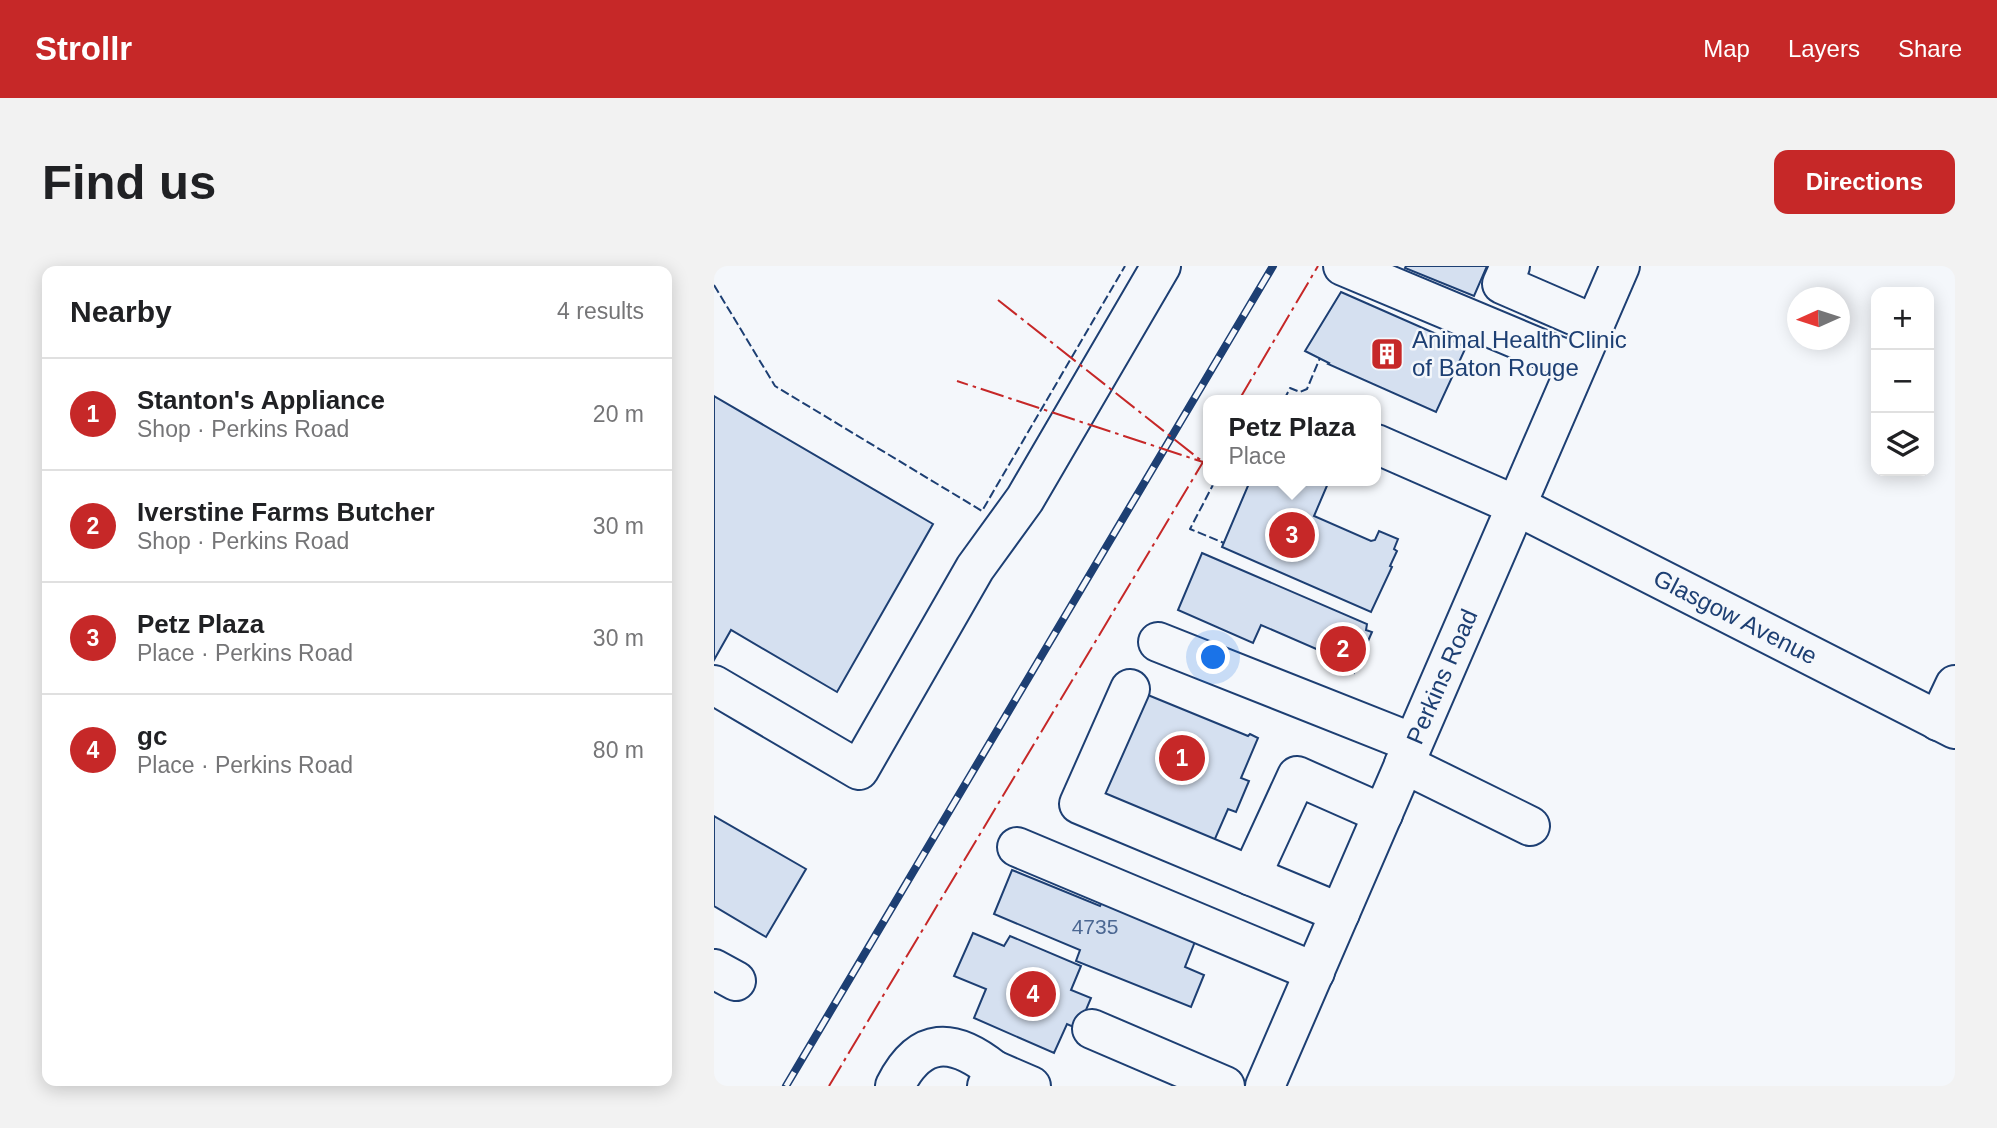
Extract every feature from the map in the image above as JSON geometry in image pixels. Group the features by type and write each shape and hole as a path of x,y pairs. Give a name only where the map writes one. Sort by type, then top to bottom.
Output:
{"main road":[{"path":"714,685 859,770 975,568 1026,499 1161,266"},
{"path":"1510,266 1502,284 1594,324"},
{"name":"Perkins Road","path":"1265,1086 1620,266"},
{"path":"1363,270 1577,364"},
{"name":"Glasgow Avenue","path":"1381,446 1516,505 1946,725"},
{"path":"1158,642 1409,753 1530,826"},
{"path":"1946,725 1955,685"},
{"path":"1130,689 1079,804 1340,913"},
{"path":"1251,876 1297,776 1383,814"},
{"path":"1017,847 1315,971"},
{"path":"1092,1029 1225,1086"},
{"path":"895,1086 909,1064 924,1050 939,1045 950,1046 979,1058 990,1078 1031,1086"}],"building":[{"path":"1487,266 1474,296 1405,268"},
{"name":"Animal Health Clinic of Baton Rouge","path":"1341,292 1466,347 1436,412 1305,351"},
{"path":"714,396 933,524 837,692 731,630 714,660"},
{"path":"1248,486 1327,486 1314,516 1371,541 1375,540 1379,531 1398,539 1394,549 1397,551 1390,566 1392,567 1371,612 1222,547"},
{"path":"1202,553 1367,624 1366,630 1372,632 1354,673 1325,661 1328,654 1261,625 1253,643 1178,610"},
{"path":"1143,693 1258,738 1241,778 1249,781 1236,812 1228,809 1211,848 1098,798"},
{"path":"714,816 806,869 766,937 714,906"},
{"path":"1012,870 1100,906 1103,900 1196,939 1185,967 1204,975 1191,1007 1076,961 1080,950 994,914"},
{"path":"973,933 1004,946 1010,936 1081,966 1071,990 1091,998 1078,1029 1067,1024 1054,1053 974,1018 986,989 954,976"}],"railway":[{"path":"786,1086 1273,266"}],"fence":[{"path":"714,285 775,386 982,511 1125,266"},
{"path":"1286,395 1290,388 1300,392 1307,389 1320,358"},
{"path":"1212,486 1190,529 1224,543"}],"power":[{"path":"1242,395 1318,266"},
{"path":"998,300 1203,462"},
{"path":"829,1086 1203,462 957,381"}],"place":[{"name":"Animal Health Clinic of Baton Rouge","path":"1387,354"},
{"name":"Petz Plaza","path":"1292,535"},
{"name":"Iverstine Farms Butcher","path":"1343,649"},
{"name":"Stanton's Appliance","path":"1182,758"},
{"name":"gc","path":"1033,994"}]}
